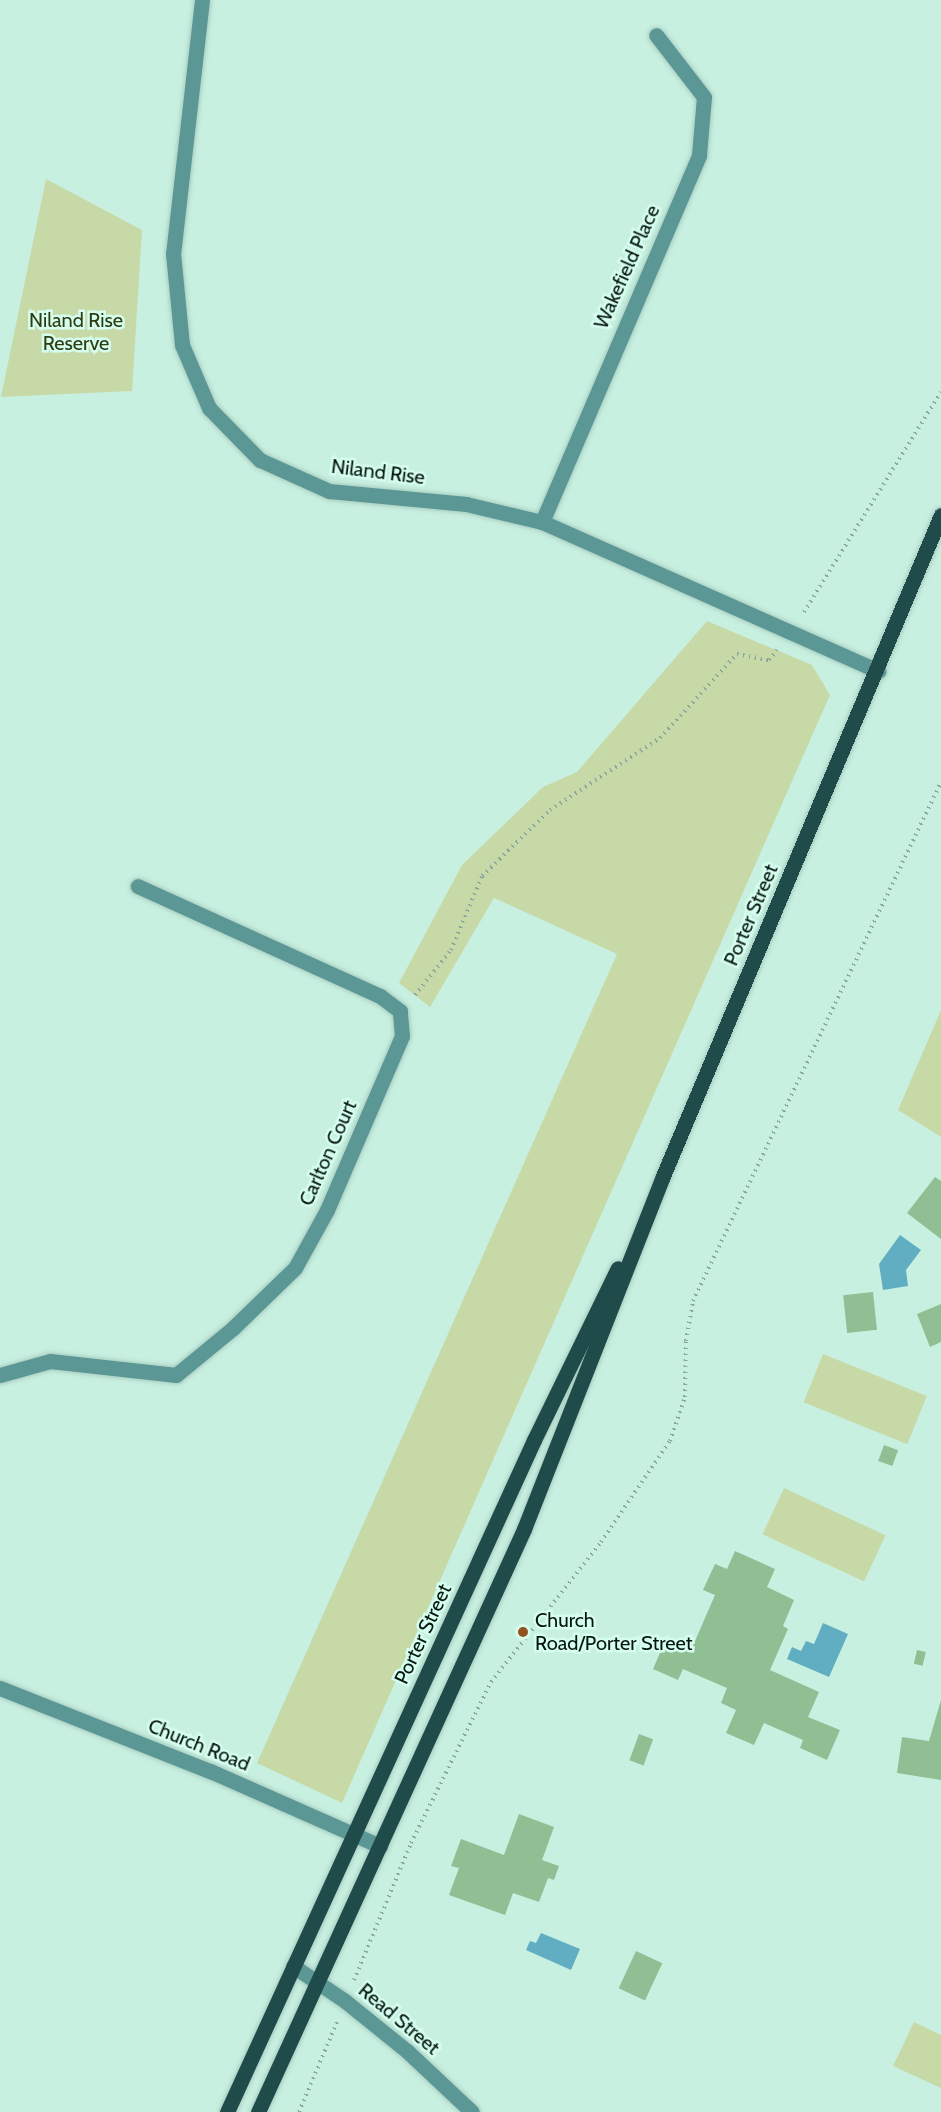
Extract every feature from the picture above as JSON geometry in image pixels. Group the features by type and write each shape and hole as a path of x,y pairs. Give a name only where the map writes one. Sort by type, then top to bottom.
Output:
{"main road":[{"name":"Porter Street","path":"258,2112 319,1984 524,1529 663,1176 878,671 941,515"},
{"name":"Porter Street","path":"878,671 941,543"},
{"name":"Porter Street","path":"227,2112 534,1440 663,1176"}],"street":[{"name":"Niland Rise","path":"202,0 173,253 182,345 209,408 260,460 329,491 466,504 542,522 790,634 878,671"},
{"name":"Wakefield Place","path":"542,522 699,155 704,97 656,35"},
{"path":"138,885 380,996 400,1011"},
{"name":"Carlton Court","path":"1,1370 50,1362 176,1375 233,1328 295,1268 327,1210 402,1036 400,1011"},
{"name":"Church Road","path":"0,1688 210,1771 380,1846"},
{"name":"Read Street","path":"293,1966 345,2001 407,2051 472,2112"}],"path":[{"path":"400,1011 430,980 451,950 482,876 550,810 660,738 737,654 769,660 790,634 941,392"},
{"path":"299,2112 411,1843 492,1682 601,1542 670,1441 685,1397 686,1341 693,1301 941,782"}],"green space":[{"name":"Niland Rise Reserve","path":"46,179 142,230 132,391 1,397"},
{"path":"707,621 812,665 830,695 342,1803 257,1763 617,954 494,898 430,1007 399,983 462,865 543,787 577,772"},
{"path":"941,1010 941,1137 898,1110"},
{"path":"823,1354 927,1396 907,1444 804,1402"},
{"path":"784,1488 886,1535 864,1582 762,1534"},
{"path":"914,2022 941,2035 941,2088 893,2066"}],"water":[{"path":"900,1235 921,1250 906,1270 908,1286 883,1290 879,1264"},
{"path":"823,1623 848,1634 829,1677 787,1659 792,1647 801,1651 806,1641 814,1644"},
{"path":"541,1933 580,1949 571,1970 526,1950 530,1941 536,1943"}],"building":[{"path":"935,1177 941,1181 941,1239 907,1213"},
{"path":"873,1292 877,1330 847,1333 843,1295"},
{"path":"941,1304 941,1342 930,1347 917,1314"},
{"path":"884,1445 898,1450 892,1466 878,1461"},
{"path":"735,1551 775,1569 767,1587 794,1600 783,1626 788,1629 770,1670 819,1692 808,1717 840,1730 827,1760 800,1748 803,1740 764,1723 754,1745 726,1733 736,1710 721,1703 727,1688 683,1669 678,1680 653,1669 667,1637 692,1648 715,1595 703,1590 715,1564 727,1569"},
{"path":"917,1650 926,1652 923,1666 914,1664"},
{"path":"941,1700 941,1780 897,1773 902,1737 929,1741"},
{"path":"639,1734 653,1739 644,1765 629,1760"},
{"path":"519,1814 554,1827 542,1860 559,1866 554,1880 548,1878 539,1902 513,1893 505,1915 449,1895 459,1868 451,1866 461,1839 504,1855"},
{"path":"636,1951 662,1963 645,2000 619,1988"}],"place":[{"name":"Church Road/Porter Street","path":"523,1632"}]}
